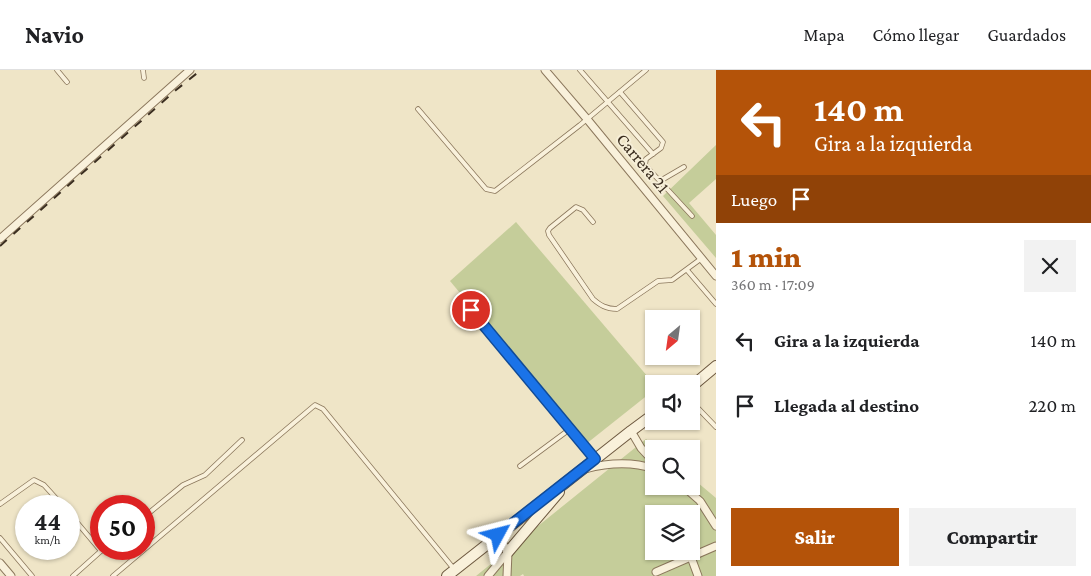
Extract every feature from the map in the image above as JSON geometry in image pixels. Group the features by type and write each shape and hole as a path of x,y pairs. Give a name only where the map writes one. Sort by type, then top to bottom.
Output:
{"main road":[{"path":"700,379 716,366"},
{"path":"451,573 645,420"},
{"path":"508,552 568,480"}],"street":[{"path":"0,238 190,70"},
{"name":"Carrera 21","path":"545,70 716,276"},
{"path":"631,430 645,452"},
{"path":"582,469 604,464 626,463 645,467"},
{"path":"693,495 700,501 716,526"},
{"path":"498,535 508,552 507,576"},
{"path":"700,553 716,546"},
{"path":"488,576 508,552"},
{"path":"656,572 684,560"},
{"path":"692,560 698,576"},
{"path":"0,563 11,576"}],"lane":[{"path":"57,70 66,82"},
{"path":"143,70 144,78"},
{"path":"580,70 652,154"},
{"path":"418,109 486,189 495,191 646,70"},
{"path":"620,92 663,142 661,148 646,159 645,164 692,216"},
{"path":"660,181 684,167"},
{"path":"593,222 583,210 576,207 548,231 593,299 609,309 616,309 658,281 672,280 702,258"},
{"path":"687,270 716,304"},
{"path":"471,310 595,459"},
{"path":"113,576 315,406 323,409 451,573"},
{"path":"700,410 716,427"},
{"path":"520,466 570,430"},
{"path":"155,508 183,485 205,475 242,440"},
{"path":"0,504 34,480 44,485 53,495"},
{"path":"80,525 90,536"},
{"path":"0,538 32,576"},
{"path":"73,576 91,560"}],"green space":[{"path":"716,145 716,179 689,203 716,235 716,258 663,196"},
{"path":"516,222 646,375 645,397 586,444 450,281"},
{"path":"646,439 645,495 700,495 700,485 716,498 716,576 524,576 523,574 520,576 476,576"}],"railway":[{"path":"0,246 201,70"}],"route":[{"path":"471,310 595,459 498,535"}]}
